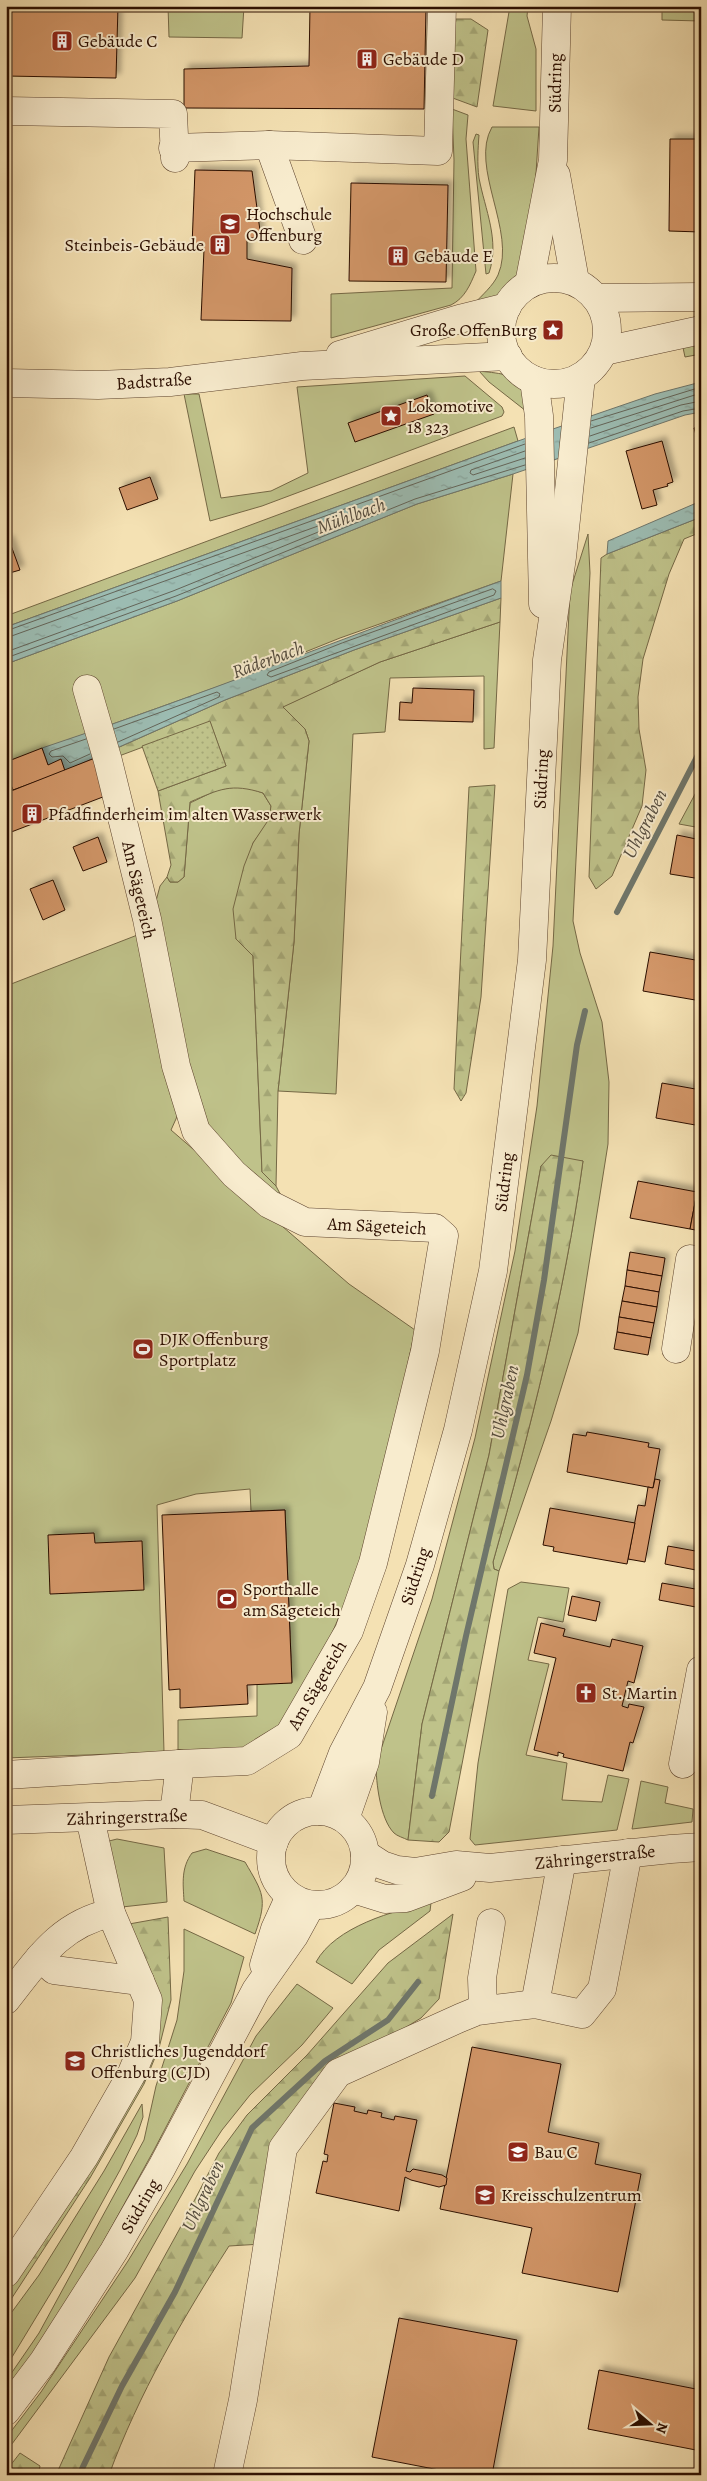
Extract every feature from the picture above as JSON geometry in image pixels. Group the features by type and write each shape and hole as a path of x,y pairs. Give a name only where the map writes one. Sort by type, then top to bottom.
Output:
{"street":[{"path":"6,111 173,114 174,153 269,145 438,151 442,6"},
{"name":"Südring","path":"529,284 553,160 557,6"},
{"path":"269,145 303,240"},
{"name":"Südring","path":"553,160 575,282"},
{"path":"552,277 575,282 587,288 597,298 605,314 608,333 604,350 593,367 581,377 557,384 534,380 515,366 508,356 502,340 502,323 507,307 516,294 529,284 552,277"},
{"path":"597,298 701,297"},
{"name":"Badstraße","path":"302,366 463,318 507,307"},
{"path":"604,350 701,330"},
{"name":"Badstraße","path":"6,383 98,385 170,382 302,366 508,356"},
{"name":"Südring","path":"333,1815 365,1762 377,1688 420,1565 458,1430 493,1271 532,960 547,660 573,461 581,377"},
{"name":"Südring","path":"534,380 539,416 539,472 547,660"},
{"name":"Am Sägeteich","path":"87,689 108,761 147,918 176,1066 196,1131 234,1174 269,1204 305,1222 435,1228 444,1236 425,1351 373,1563 349,1631 289,1734 247,1761 180,1764"},
{"path":"676,1349 690,1258 701,1261"},
{"path":"683,1764 701,1670"},
{"path":"6,1775 180,1764 174,1814"},
{"name":"Zähringerstraße","path":"6,1820 174,1814 202,1815 274,1842"},
{"path":"333,1815 353,1826 362,1840 365,1854 364,1869 354,1889 335,1902 300,1900 281,1887 274,1874 271,1858 274,1842 279,1832 295,1817 333,1815"},
{"path":"6,2273 84,2157 131,2075 145,2042 148,2000 111,1913 90,1818"},
{"name":"Zähringerstraße","path":"365,1854 382,1865 397,1870 415,1872 456,1865 490,1868 701,1847"},
{"path":"227,2475 243,2400 283,2148 338,2073 483,2010 536,2004 582,2014 602,1989 628,1853"},
{"path":"536,2004 562,1860"},
{"name":"Zähringerstraße","path":"354,1889 386,1899 406,1898 490,1868"},
{"name":"Südring","path":"6,2411 43,2362 114,2251 162,2167 256,1990 294,1936 300,1900"},
{"path":"6,2000 40,1957 59,1937 75,1925 92,1917 111,1913"},
{"path":"483,2010 482,1978 491,1923"},
{"path":"40,1957 54,1970 140,1981"}],"green space":[{"path":"168,6 244,6 242,38 169,37"},
{"path":"510,6 528,6 527,16 536,49 536,111 493,106"},
{"path":"662,6 701,6 701,21 662,20"},
{"path":"456,19 471,19 488,30 477,107 450,97 447,84"},
{"path":"452,109 468,115 466,139 476,271 469,286 460,299 451,305 331,338 331,294 452,288 454,160"},
{"path":"492,127 539,127 532,235 517,279 497,297 474,304 496,279 502,258 502,239 486,161 486,143"},
{"path":"476,134 479,135 479,178 490,225 493,249 489,273 486,274 473,142"},
{"path":"701,339 701,354 685,357 682,343"},
{"path":"479,371 499,373 519,381 527,393 526,411 489,382"},
{"path":"465,376 502,407 504,412 502,416 262,506 210,521 184,394 199,394 221,498 271,491 308,473 297,387"},
{"path":"514,427 518,441 6,627 6,616"},
{"path":"513,474 501,581 340,638 228,683 6,762 6,664 177,601 417,504"},
{"path":"701,517 701,532 684,539 669,574 643,659 638,697 639,729 646,770 642,806 612,876 596,889 589,877 601,558"},
{"path":"588,534 590,573 573,921 580,953 602,1022 609,1082 608,1144 578,1333 551,1421 499,1571 494,1569 493,1562 545,1363 566,1263 583,1161 541,1166 489,1455 422,1724 408,1840 394,1833 385,1819 378,1790 376,1764 432,1599 475,1438 515,1251 537,1106 553,946 570,591"},
{"path":"501,598 500,622 380,662 283,707 305,729 309,741 299,834 294,942 278,1091 276,1186 262,1172 253,956 236,939 233,909 244,866 253,843 269,819 271,806 263,793 242,788 218,791 190,802 184,877 178,882 170,882 167,877 171,865 158,791 226,766 210,722 119,756 115,749 225,700 354,650"},
{"path":"500,622 494,748 484,749 484,676 390,678 385,732 353,734 336,1094 278,1091 294,942 299,834 309,741 305,729 282,707 380,662"},
{"path":"210,721 226,766 158,791 142,746"},
{"path":"701,783 701,828 679,824"},
{"path":"495,785 481,997 466,1093 461,1101 454,1089 469,787"},
{"path":"242,786 263,793 271,806 270,819 253,843 236,939 253,955 262,1172 276,1186 285,1203 269,1196 200,1121 151,920 160,886 167,877 170,882 178,882 184,877 190,803 217,790"},
{"name":"DJK Offenburg Sportplatz","path":"140,934 180,1110 171,1130 349,1284 415,1330 384,1477 360,1567 325,1650 281,1724 234,1753 178,1750 178,1720 257,1716 257,1684 292,1682 285,1510 251,1511 250,1489 196,1494 157,1505 164,1752 6,1758 6,986"},
{"path":"551,1155 583,1161 566,1263 545,1363 493,1562 494,1569 499,1571 449,1832 439,1842 408,1840 422,1724 489,1455 541,1166"},
{"path":"521,1582 569,1588 563,1622 538,1617 528,1660 549,1664 526,1755 567,1763 562,1800 602,1802 608,1775 629,1779 617,1830 475,1845 470,1839 478,1763 508,1589"},
{"path":"641,1781 668,1787 665,1803 693,1809 692,1822 632,1829"},
{"path":"117,1839 164,1848 167,1902 122,1907 109,1841"},
{"path":"206,1849 245,1862 262,1896 261,1912 255,1934 184,1901 184,1876 188,1859 192,1853"},
{"path":"431,1903 430,1911 379,1950 352,1984 316,1962 337,1939 351,1930 400,1910"},
{"path":"453,1914 439,1999 421,2018 335,2071 277,2147 262,2244 229,2246 195,2301 148,2386 109,2475 56,2475 109,2357 219,2153 247,2115 307,2055 388,1963"},
{"path":"168,1917 171,2000 159,2048 144,2084 90,2178 6,2307 6,2295 81,2180 150,2044 129,1924"},
{"path":"184,1929 244,1957 231,2003 100,2248 6,2395 6,2381 39,2333 144,2140 156,2086 177,2020 184,1971"},
{"path":"297,1984 333,2008 302,2045 250,2095 222,2130 195,2171 135,2278 6,2452 6,2438 41,2392 128,2261 187,2164 256,2036"},
{"path":"142,2104 143,2117 137,2135 120,2170 66,2268 6,2367 6,2320 39,2275 104,2171"},
{"path":"20,2453 40,2466 38,2475 6,2475 6,2471"}],"water":[{"name":"Mühlbach","path":"701,382 701,412 685,415 513,474 417,504 177,601 6,664 6,627 518,441 655,394"},
{"path":"701,501 701,517 607,554 608,541"},
{"path":"501,581 501,598 354,650 225,700 65,771 61,760 48,765 42,748 215,687"}],"building":[{"name":"Gebäude C","path":"6,6 118,6 116,78 6,76"},
{"name":"Gebäude D","path":"310,6 426,6 424,109 184,108 184,69 309,66"},
{"path":"670,139 701,139 701,232 669,231"},
{"name":"Steinbeis-Gebäude","path":"195,170 252,171 261,238 247,238 247,259 292,268 291,321 201,320 204,249 192,246"},
{"name":"Gebäude E","path":"351,183 448,185 446,282 349,281"},
{"path":"427,395 434,414 355,442 348,423"},
{"path":"701,427 701,443 698,442 694,428"},
{"path":"662,441 673,482 667,484 668,486 653,490 657,505 642,509 626,451"},
{"path":"150,477 158,499 127,510 119,488"},
{"path":"6,540 9,540 20,570 6,574"},
{"path":"413,688 474,690 473,722 399,720 400,702 412,703"},
{"path":"42,748 48,765 61,759 65,771 13,790 6,773 6,762"},
{"name":"Pfadfinderheim im alten Wasserwerk","path":"95,758 108,795 6,834 6,793"},
{"path":"6,773 13,790 6,793"},
{"path":"677,835 701,840 701,879 670,874"},
{"path":"98,837 107,862 83,871 73,847"},
{"path":"53,880 65,910 43,920 30,889"},
{"path":"650,952 701,961 701,1001 643,991"},
{"path":"662,1083 701,1090 701,1126 656,1118"},
{"path":"638,1181 697,1192 690,1229 630,1218"},
{"path":"697,1192 701,1193 701,1231 690,1229"},
{"path":"630,1252 665,1258 662,1276 627,1270"},
{"path":"627,1270 662,1276 659,1292 625,1286"},
{"path":"625,1286 659,1292 657,1307 622,1301"},
{"path":"622,1301 657,1307 654,1323 619,1317"},
{"path":"619,1317 654,1323 651,1338 617,1332"},
{"path":"617,1332 651,1338 648,1355 614,1349"},
{"path":"587,1432 649,1443 648,1447 660,1449 653,1488 567,1472 573,1434 586,1436"},
{"path":"655,1479 660,1480 645,1562 628,1559 638,1505 645,1506 648,1487 653,1488"},
{"path":"550,1508 635,1523 627,1564 553,1551 554,1547 543,1545"},
{"name":"Sporthalle am Sägeteich","path":"285,1510 292,1683 247,1685 248,1704 180,1708 180,1689 169,1690 162,1515"},
{"path":"94,1533 95,1543 142,1541 144,1590 50,1594 48,1535"},
{"path":"668,1546 701,1552 701,1571 665,1564"},
{"path":"662,1583 701,1590 701,1608 659,1600"},
{"path":"572,1596 600,1602 596,1621 568,1615"},
{"name":"St. Martin","path":"541,1623 565,1629 563,1636 610,1647 612,1639 643,1646 634,1683 628,1681 622,1706 628,1708 629,1704 644,1707 633,1743 630,1742 623,1771 563,1757 564,1754 558,1752 558,1756 534,1750 556,1658 534,1653"},
{"path":"472,2047 561,2064 548,2132 599,2143 595,2164 641,2174 618,2292 522,2273 532,2228 440,2209"},
{"path":"334,2103 355,2107 354,2111 367,2114 368,2110 382,2113 381,2117 394,2120 395,2116 417,2120 406,2171 410,2172 413,2169 442,2175 447,2178 446,2185 439,2187 405,2177 399,2211 316,2193 323,2161 327,2162 328,2155 324,2154"},
{"path":"399,2318 517,2340 492,2475 465,2475 372,2457"},
{"path":"599,2370 701,2390 701,2451 588,2429"}],"waterway":[{"name":"Uhlgraben","path":"617,912 701,749"},
{"name":"Uhlgraben","path":"432,1796 466,1636 527,1375 544,1280 577,1045 585,1011"},
{"name":"Uhlgraben","path":"79,2475 122,2386 175,2292 252,2128 325,2061 388,2020 418,1982"}],"place":[{"name":"Gebäude C","path":"62,41"},
{"name":"Gebäude D","path":"367,59"},
{"name":"Hochschule Offenburg","path":"230,224"},
{"name":"Steinbeis-Gebäude","path":"220,245"},
{"name":"Gebäude E","path":"398,256"},
{"name":"Große OffenBurg","path":"553,330"},
{"name":"Lokomotive 18 323","path":"391,416"},
{"name":"Pfadfinderheim im alten Wasserwerk","path":"32,814"},
{"name":"DJK Offenburg Sportplatz","path":"143,1349"},
{"name":"Sporthalle am Sägeteich","path":"227,1599"},
{"name":"St. Martin","path":"586,1693"},
{"name":"Christliches Jugenddorf Offenburg (CJD)","path":"75,2061"},
{"name":"Bau C","path":"518,2152"},
{"name":"Kreisschulzentrum","path":"485,2195"}],"water label":[{"name":"Räderbach","path":"268,660"}]}
